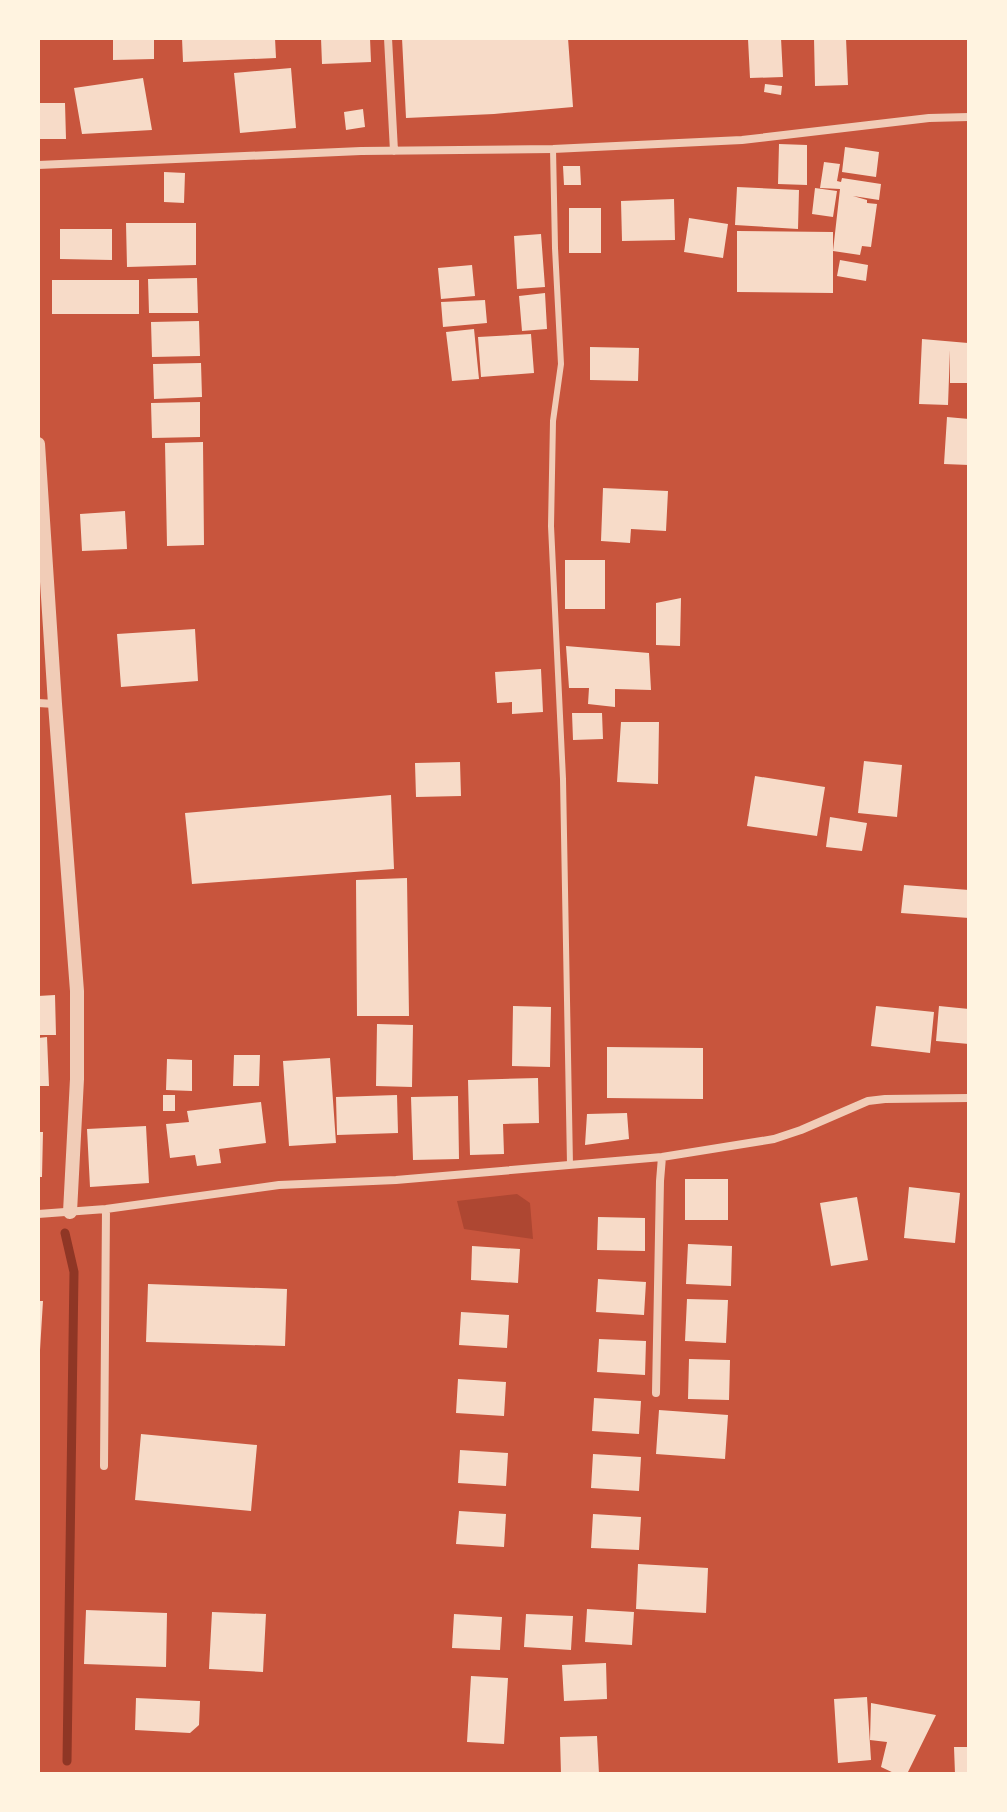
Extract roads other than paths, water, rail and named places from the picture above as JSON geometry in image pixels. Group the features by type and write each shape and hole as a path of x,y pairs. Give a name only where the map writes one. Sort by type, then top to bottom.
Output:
{"street":[{"path":"388,38 394,151"},
{"path":"38,165 361,151 553,149 742,140 929,118 969,117"},
{"path":"38,444 77,991 77,1079 70,1212"},
{"path":"38,703 55,704"},
{"path":"38,1214 106,1209 279,1185 396,1180 662,1157 774,1139 868,1101 969,1098"},
{"path":"656,1393 662,1157"},
{"path":"104,1466 106,1209"}],"lane":[{"path":"553,149 561,364 553,421 551,526 563,779 570,1165"}],"waterway":[{"path":"65,1233 74,1272 67,1761"}]}
